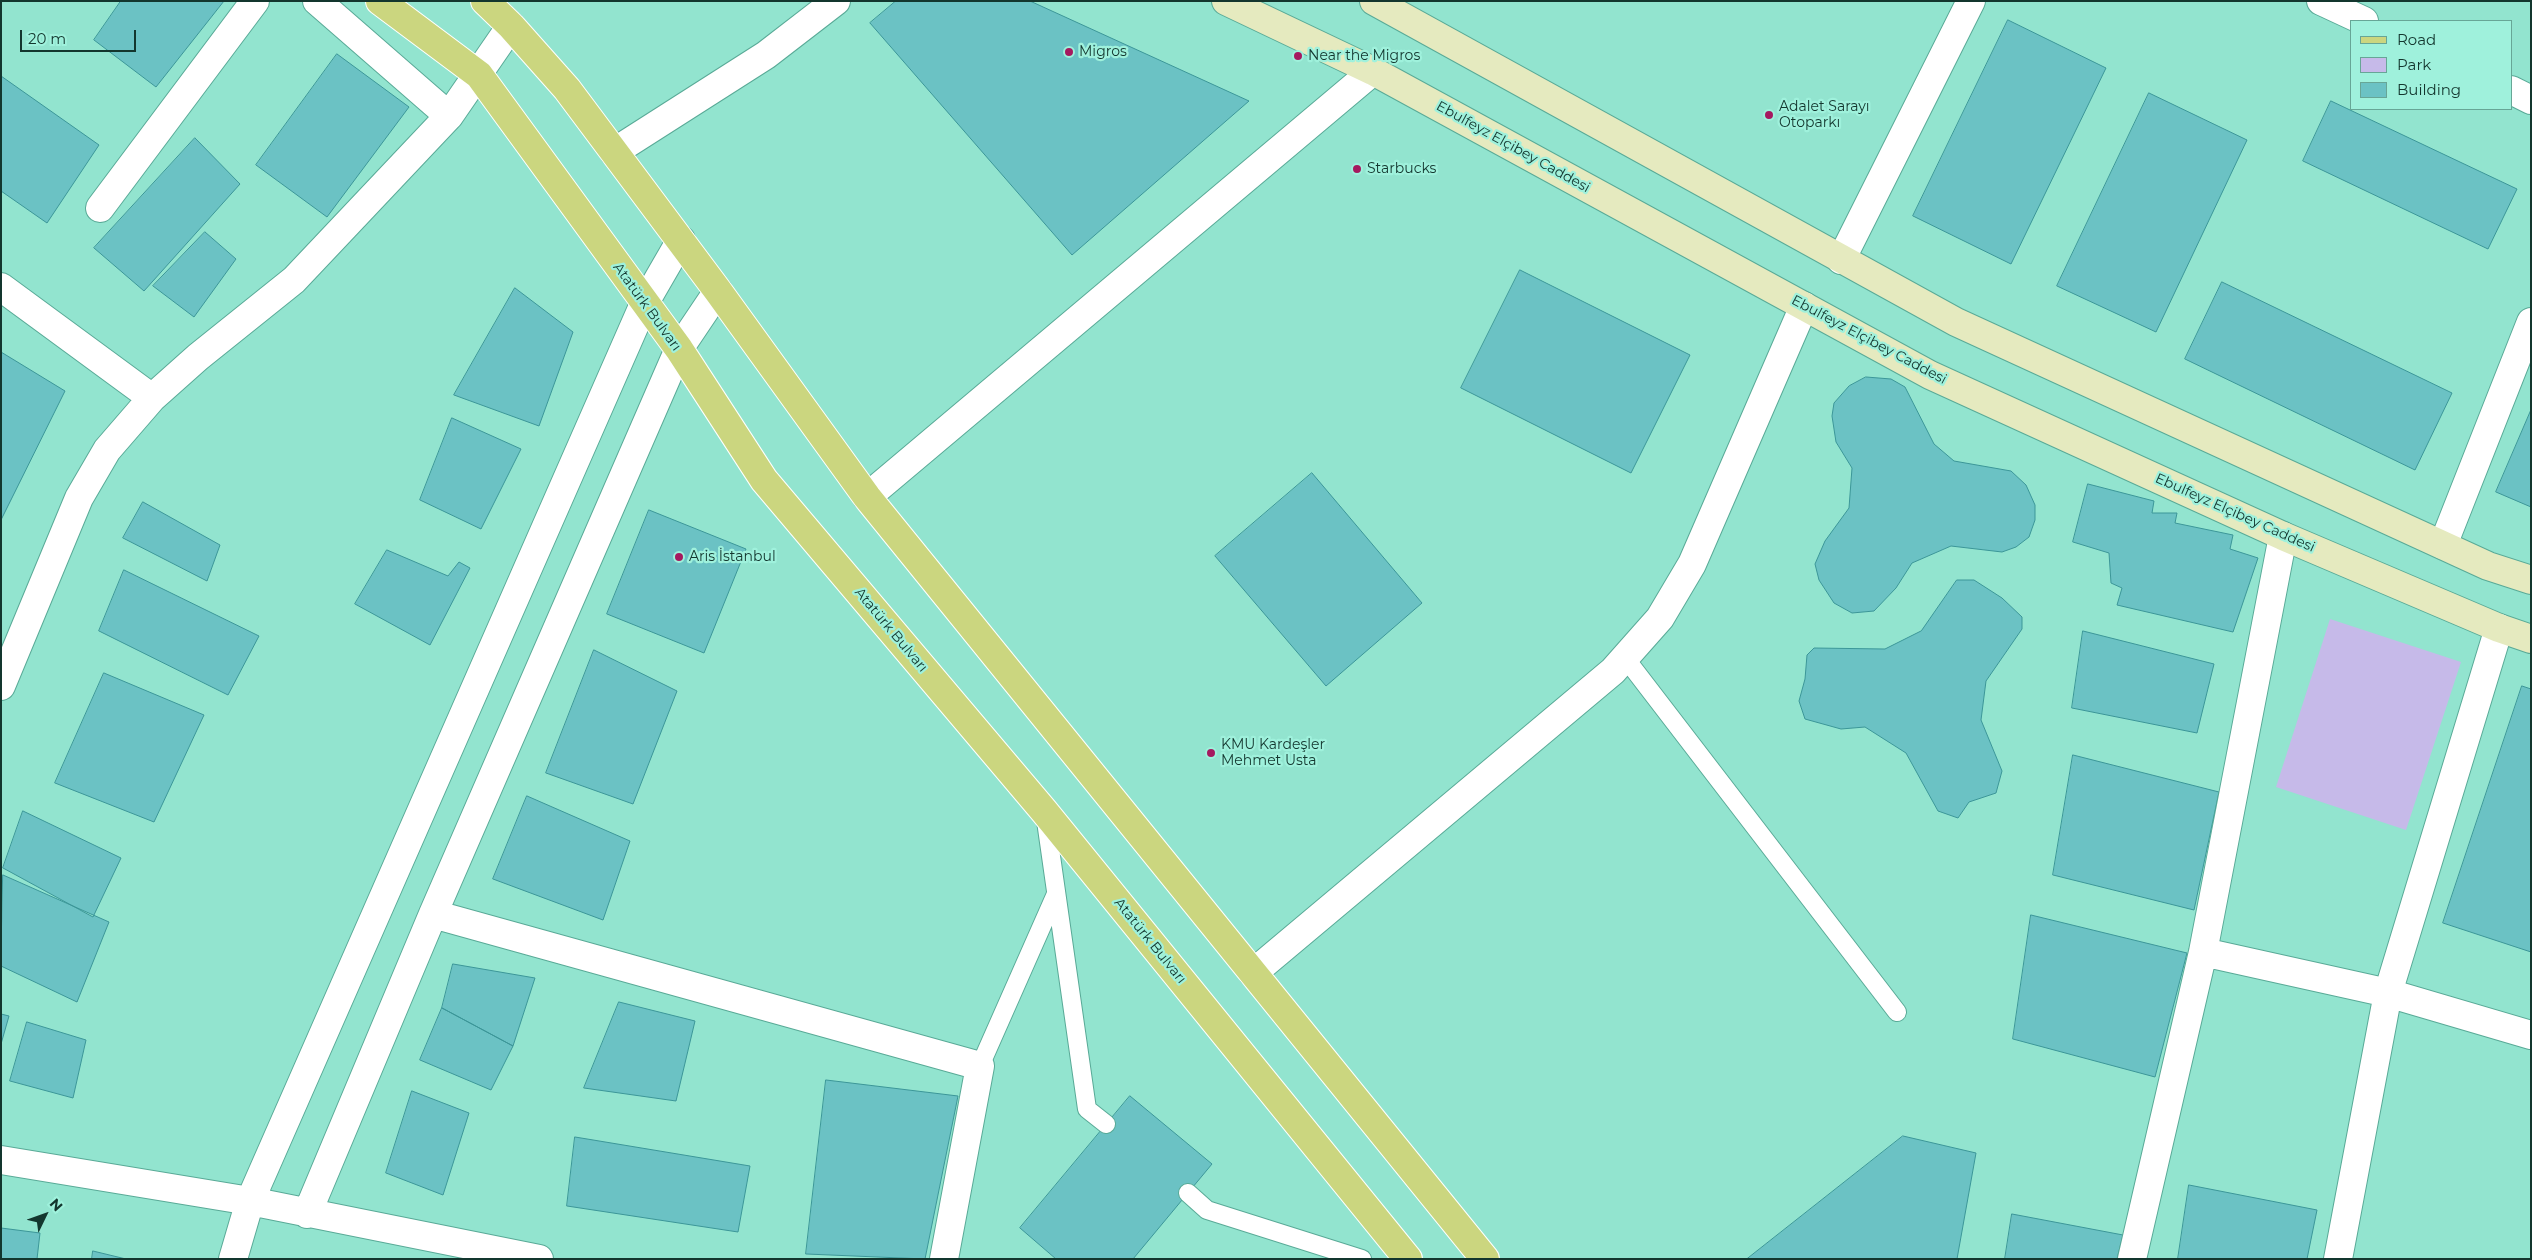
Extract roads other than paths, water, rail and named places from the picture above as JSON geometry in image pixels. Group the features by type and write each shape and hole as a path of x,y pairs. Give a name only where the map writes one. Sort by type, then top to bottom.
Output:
{"main road":[{"name":"Atatürk Bulvarı","path":"380,1 479,75 644,304 679,349 764,480 1044,811 1408,1259"},
{"path":"485,1 511,26 567,89 718,291 867,497 1485,1259"},
{"name":"Ebulfeyz Elçibey Caddesi","path":"1226,1 1373,71 1930,375 2282,536 2499,628 2531,639"},
{"path":"1374,1 1956,322 2488,566 2531,580"}],"street":[{"path":"100,208 255,1"},
{"path":"316,1 449,116"},
{"path":"614,152 766,55 836,1"},
{"path":"1842,260 1971,1"},
{"path":"2321,1 2362,20"},
{"path":"1,686 79,498 107,450 152,398 198,357 294,280 449,116 511,26"},
{"path":"867,497 1373,71"},
{"path":"2512,90 2531,100"},
{"path":"233,1259 250,1201 644,304 680,240"},
{"path":"1,287 152,398"},
{"path":"307,1214 433,914 679,349 718,291"},
{"path":"1253,973 1626,659 1660,618 1692,564 1804,306"},
{"path":"2443,545 2531,322"},
{"path":"2132,1259 2203,952 2282,536"},
{"path":"2338,1259 2388,993 2499,628"},
{"path":"433,914 980,1066 944,1259"},
{"path":"2203,952 2388,993 2531,1035"},
{"path":"1,1160 250,1201 307,1214 539,1259"}],"lane":[{"path":"1626,659 1896,1012"},
{"path":"1044,811 1087,1109 1106,1124"},
{"path":"980,1066 1056,893"},
{"path":"1188,1193 1207,1210 1362,1259"}],"place":[{"name":"Migros","path":"1069,52"},
{"name":"Near the Migros","path":"1298,56"},
{"name":"Adalet Sarayı Otoparkı","path":"1769,115"},
{"name":"Starbucks","path":"1357,169"},
{"name":"Aris İstanbul","path":"679,557"},
{"name":"KMU Kardeşler Mehmet Usta","path":"1211,753"}]}
